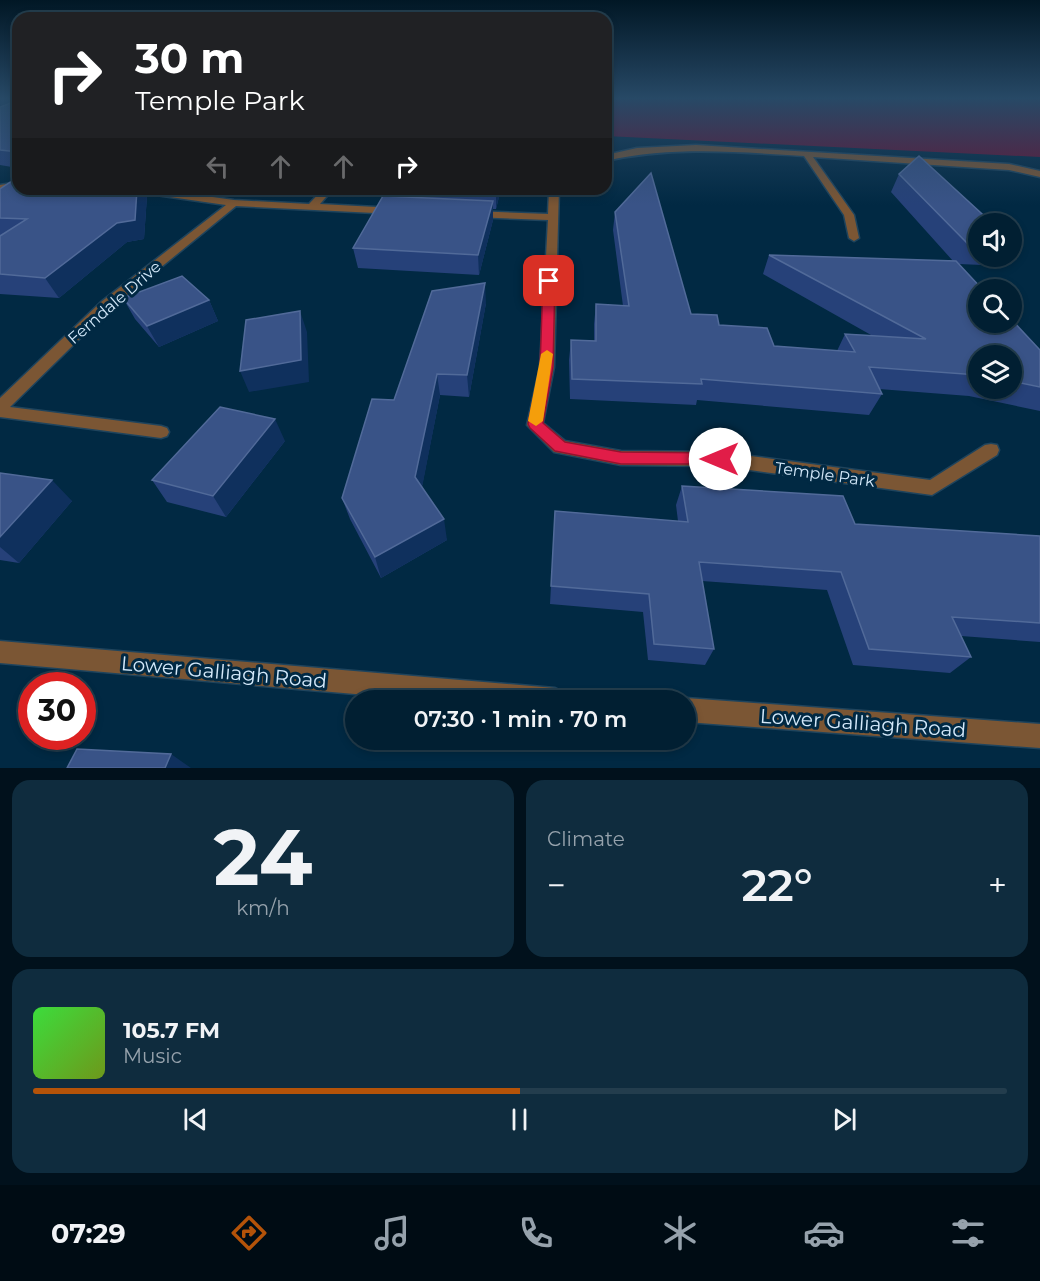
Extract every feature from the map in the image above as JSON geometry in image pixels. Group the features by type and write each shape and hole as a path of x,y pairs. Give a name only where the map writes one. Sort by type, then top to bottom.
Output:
{"street":[{"path":"612,157 637,151 696,147 1009,167 1040,174"},
{"path":"806,153 849,215 854,238"},
{"path":"175,195 234,204 402,211"},
{"path":"312,207 323,195"},
{"name":"Temple Park","path":"553,195 547,367 535,424 560,447 621,458 720,459 932,488 990,450"},
{"name":"Ferndale Drive","path":"0,407 106,305 234,204"},
{"path":"458,213 551,217"},
{"path":"0,411 161,432"},
{"name":"Lower Galliagh Road","path":"0,652 439,690"},
{"name":"Lower Galliagh Road","path":"696,711 1040,736"}],"shaded area":[{"path":"612,134 1040,134 1040,157 612,136"}],"building":[{"path":"0,134 12,134 12,151 0,150"},
{"path":"919,156 981,213 968,213 968,244 899,174"},
{"path":"651,173 691,314 717,315 719,325 767,328 774,346 855,352 845,334 926,339 769,255 956,261 973,279 968,279 968,333 1022,333 1022,331 1040,350 1040,387 1022,383 1022,345 968,345 968,374 869,367 882,394 701,379 702,384 572,379 571,340 596,341 596,304 629,306 615,212"},
{"path":"12,181 12,195 137,195 135,220 117,223 45,278 0,274 0,236 27,219 0,218 0,189"},
{"path":"383,196 493,201 478,255 353,248"},
{"path":"182,276 209,300 147,326 123,298"},
{"path":"485,283 467,375 437,374 415,477 444,519 375,557 342,498 372,399 394,400 432,291"},
{"path":"300,311 301,360 240,371 246,320"},
{"path":"220,407 275,419 213,496 152,480"},
{"path":"0,473 52,480 0,537"},
{"path":"682,486 843,496 855,524 1040,536 1040,623 952,617 971,657 869,649 841,572 699,562 714,649 654,644 649,594 551,586 555,511 688,522"},
{"path":"76,750 171,754 165,768 67,768"}],"slow traffic":[{"path":"536,421 547,367 547,354"}],"route":[{"path":"549,281 547,367 535,424 560,447 601,455 621,458 720,459"}]}
